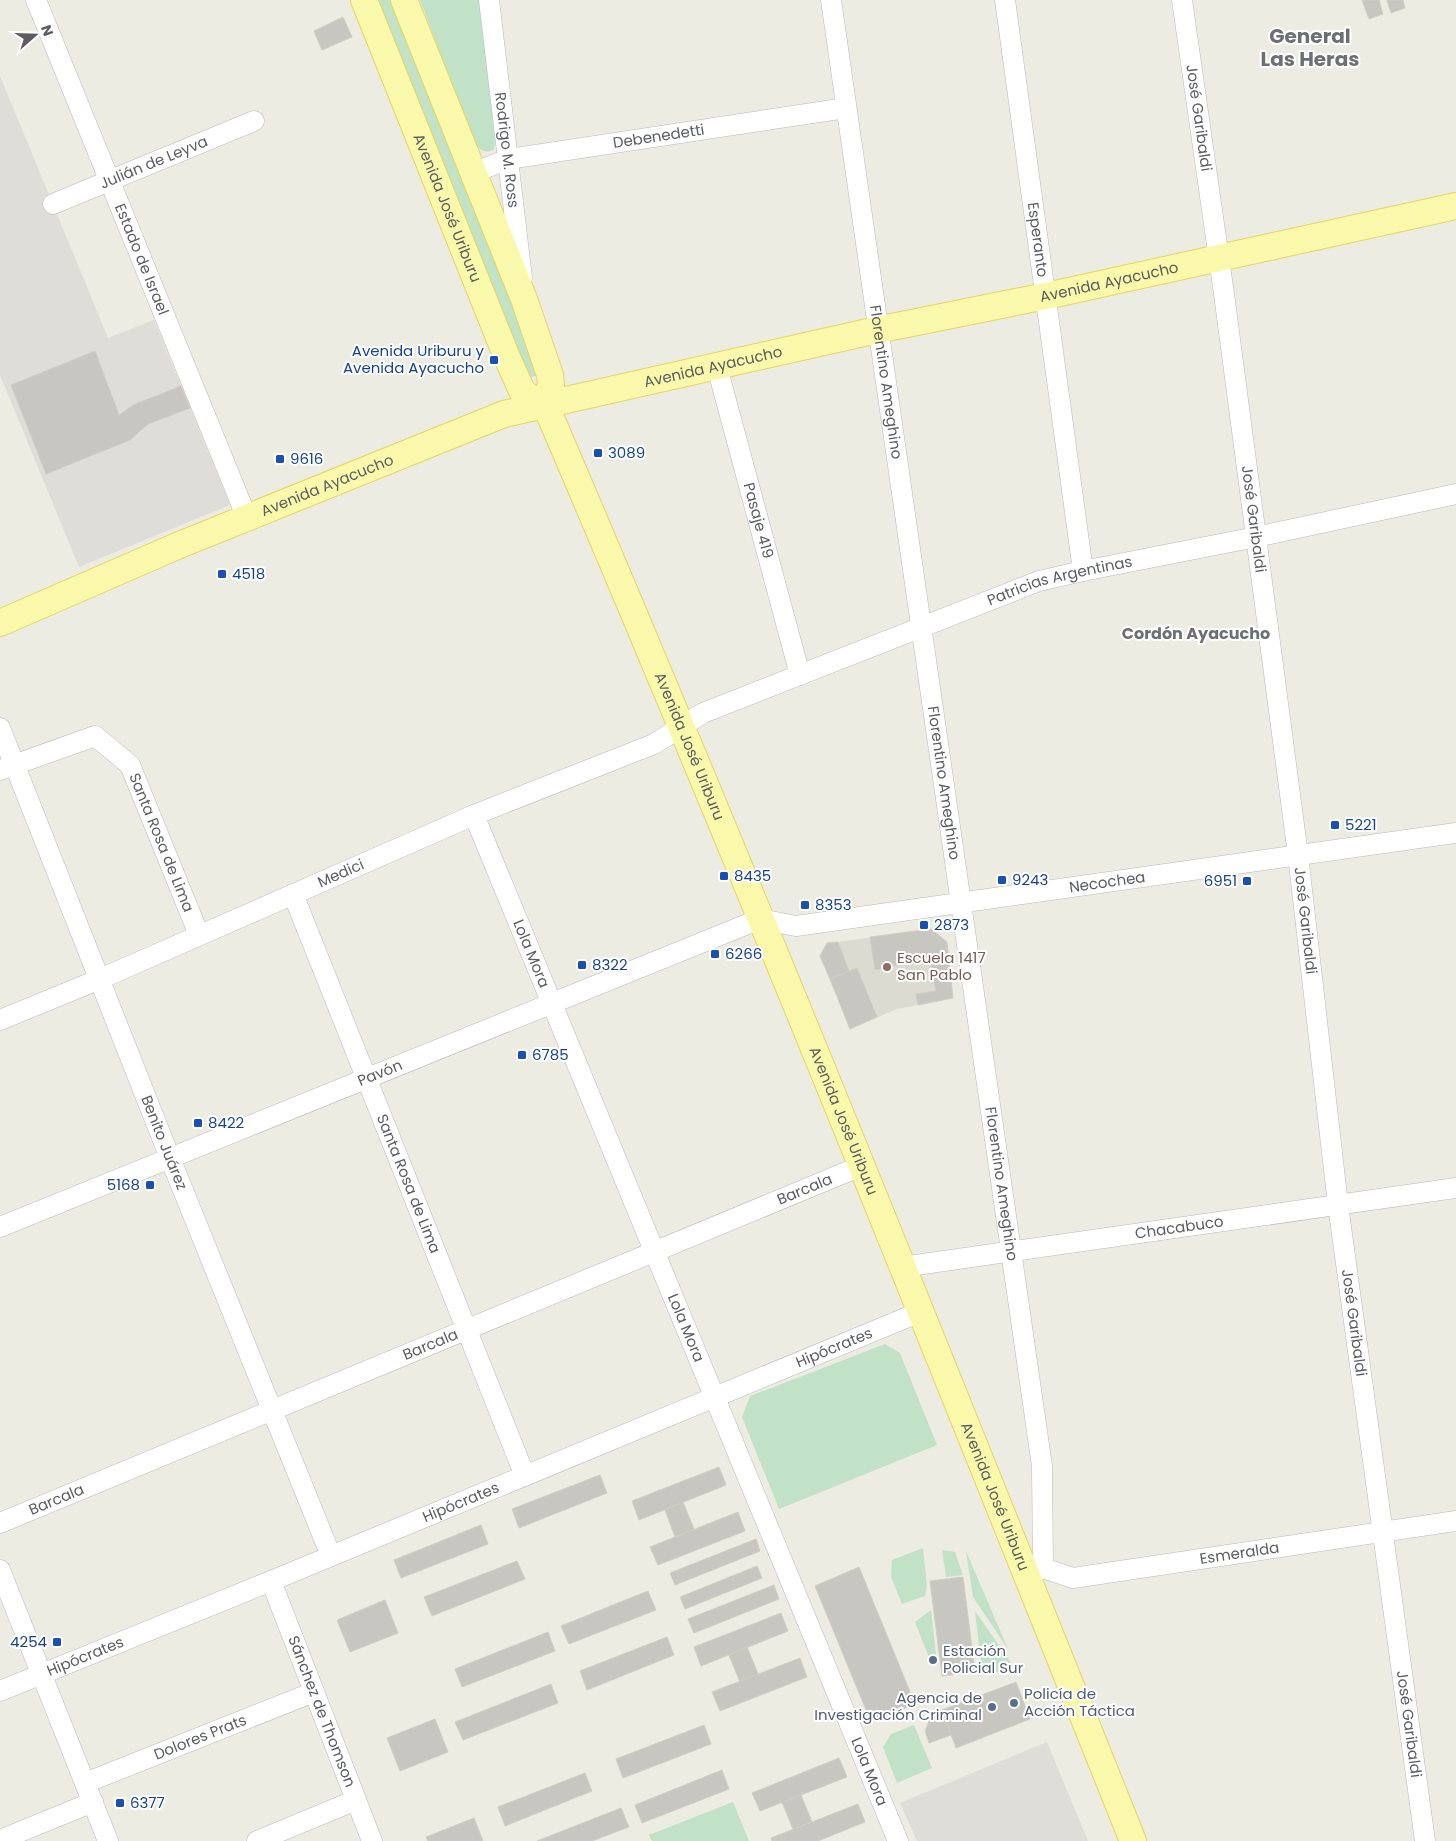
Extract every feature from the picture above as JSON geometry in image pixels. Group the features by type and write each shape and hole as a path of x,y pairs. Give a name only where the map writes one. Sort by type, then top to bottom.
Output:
{"main road":[{"name":"Avenida José Uriburu","path":"364,0 522,391 528,396 550,403 920,1312 1035,1572 1133,1841"},
{"path":"404,0 524,299 550,375 550,403"},
{"name":"Avenida Ayacucho","path":"0,623 247,518 504,414 877,330 1046,296 1456,206"}],"street":[{"name":"Estado de Israel","path":"36,0 247,518"},
{"name":"Rodrigo M. Ross","path":"489,0 524,299"},
{"name":"Florentino Ameghino","path":"831,0 1042,1466 1035,1572"},
{"name":"Esperanto","path":"1005,0 1083,571"},
{"name":"José Garibaldi","path":"1182,0 1219,258 1298,855 1338,1205 1425,1841"},
{"name":"Debenedetti","path":"473,172 508,159 846,108"},
{"name":"Julián de Leyva","path":"53,204 254,121"},
{"name":"Pasaje 419","path":"717,367 800,675"},
{"name":"Patricias Argentinas","path":"681,727 703,713 1039,581 1456,494"},
{"name":"Medici","path":"0,1020 474,815 654,744 681,727"},
{"name":"Benito Juárez","path":"0,728 8,768 100,978 170,1158 331,1556"},
{"name":"Santa Rosa de Lima","path":"8,768 95,736 130,765 198,935"},
{"name":"Lola Mora","path":"474,815 898,1841"},
{"name":"Necochea","path":"760,919 796,926 1456,833"},
{"name":"Santa Rosa de Lima","path":"293,894 525,1476"},
{"name":"Pavón","path":"0,1227 760,919"},
{"name":"Barcala","path":"0,1523 861,1166"},
{"name":"Chacabuco","path":"902,1267 1456,1188"},
{"name":"Hipócrates","path":"0,1691 271,1581 920,1312"},
{"name":"Esmeralda","path":"1035,1572 1073,1578 1456,1520"},
{"path":"0,1570 108,1841"},
{"name":"Sánchez de Thomson","path":"271,1581 372,1841"},
{"name":"Dolores Prats","path":"85,1783 314,1692"},
{"path":"257,1841 356,1800"},
{"path":"0,1840 93,1802"}],"shaded area":[{"path":"0,76 108,338 154,320 230,505 79,567 0,375"},
{"name":"Escuela 1417 San Pablo","path":"931,929 947,942 953,998 897,1009 850,1029 820,956 838,942"},
{"path":"1047,1742 1088,1841 917,1841 900,1803"}],"green space":[{"path":"377,0 394,0 539,373 535,376 531,377 527,373"},
{"path":"420,0 480,0 495,142 494,149 491,151 484,151 475,145"},
{"path":"885,1344 900,1353 937,1445 779,1509 742,1417 750,1396"},
{"path":"923,1548 927,1587 925,1596 902,1604 891,1577 892,1560"},
{"path":"942,1550 955,1552 963,1575 946,1577"},
{"path":"966,1551 1008,1649 973,1597"},
{"path":"931,1610 937,1664 932,1665 915,1622"},
{"path":"975,1611 1014,1667 1000,1672 982,1672"},
{"path":"914,1725 932,1768 897,1783 883,1747 891,1734"},
{"path":"733,1802 749,1841 652,1841 649,1835"}],"building":[{"path":"1362,0 1379,0 1383,14 1369,19"},
{"path":"1387,0 1403,0 1405,8 1391,13"},
{"path":"343,17 352,37 322,50 314,31"},
{"path":"95,351 119,415 133,405 181,386 190,408 148,424 130,440 46,474 11,385"},
{"path":"931,929 947,942 953,998 918,1005 916,994 936,991 930,958 875,970 870,937"},
{"path":"838,942 849,971 830,979 820,956 827,943"},
{"path":"857,968 877,1017 850,1029 830,979"},
{"path":"719,1467 726,1485 639,1520 632,1501"},
{"path":"600,1475 607,1493 519,1528 512,1509"},
{"path":"683,1502 694,1529 675,1537 665,1510"},
{"path":"738,1512 745,1531 658,1565 650,1547"},
{"path":"481,1525 488,1544 401,1578 394,1560"},
{"path":"756,1539 760,1551 675,1585 670,1573"},
{"path":"517,1561 525,1579 432,1616 424,1597"},
{"path":"757,1566 762,1578 685,1609 680,1597"},
{"path":"859,1567 915,1704 871,1722 815,1586"},
{"path":"963,1577 975,1672 942,1676 930,1581"},
{"path":"774,1585 779,1599 694,1633 688,1619"},
{"path":"648,1591 656,1610 569,1644 561,1626"},
{"path":"385,1600 398,1633 350,1652 337,1620"},
{"path":"781,1613 788,1631 701,1666 694,1647"},
{"path":"548,1632 555,1651 462,1687 455,1669"},
{"path":"667,1637 674,1655 587,1690 580,1671"},
{"path":"747,1647 758,1674 740,1682 729,1655"},
{"path":"800,1658 807,1677 720,1711 712,1692"},
{"path":"1016,1682 1030,1719 956,1748 942,1710"},
{"path":"551,1684 558,1703 463,1740 455,1722"},
{"path":"942,1710 951,1735 929,1743 925,1731 932,1714"},
{"path":"435,1719 448,1752 400,1771 387,1738"},
{"path":"704,1725 711,1744 623,1778 616,1759"},
{"path":"839,1758 847,1777 760,1811 752,1793"},
{"path":"722,1770 729,1789 642,1823 635,1805"},
{"path":"585,1773 592,1791 505,1826 498,1807"},
{"path":"801,1795 812,1822 793,1829 782,1802"},
{"path":"858,1804 865,1822 818,1841 772,1841 771,1838"},
{"path":"621,1808 629,1827 592,1841 537,1841"},
{"path":"474,1818 483,1841 428,1841 426,1837"}],"place":[{"name":"Avenida Uriburu y Avenida Ayacucho","path":"494,360"},
{"name":"3089","path":"598,453"},
{"name":"9616","path":"280,459"},
{"name":"4518","path":"222,574"},
{"name":"5221","path":"1335,825"},
{"name":"8435","path":"724,876"},
{"name":"9243","path":"1002,880"},
{"name":"6951","path":"1247,881"},
{"name":"8353","path":"805,905"},
{"name":"2873","path":"924,925"},
{"name":"6266","path":"715,954"},
{"name":"8322","path":"582,965"},
{"name":"Escuela 1417 San Pablo","path":"887,967"},
{"name":"6785","path":"522,1055"},
{"name":"8422","path":"198,1123"},
{"name":"5168","path":"150,1185"},
{"name":"4254","path":"57,1642"},
{"name":"Estación Policial Sur","path":"933,1660"},
{"name":"Policía de Acción Táctica","path":"1014,1703"},
{"name":"Agencia de Investigación Criminal","path":"992,1707"},
{"name":"6377","path":"120,1803"}],"district":[{"name":"General Las Heras","path":"1310,48"},
{"name":"Cordón Ayacucho","path":"1196,633"}]}
